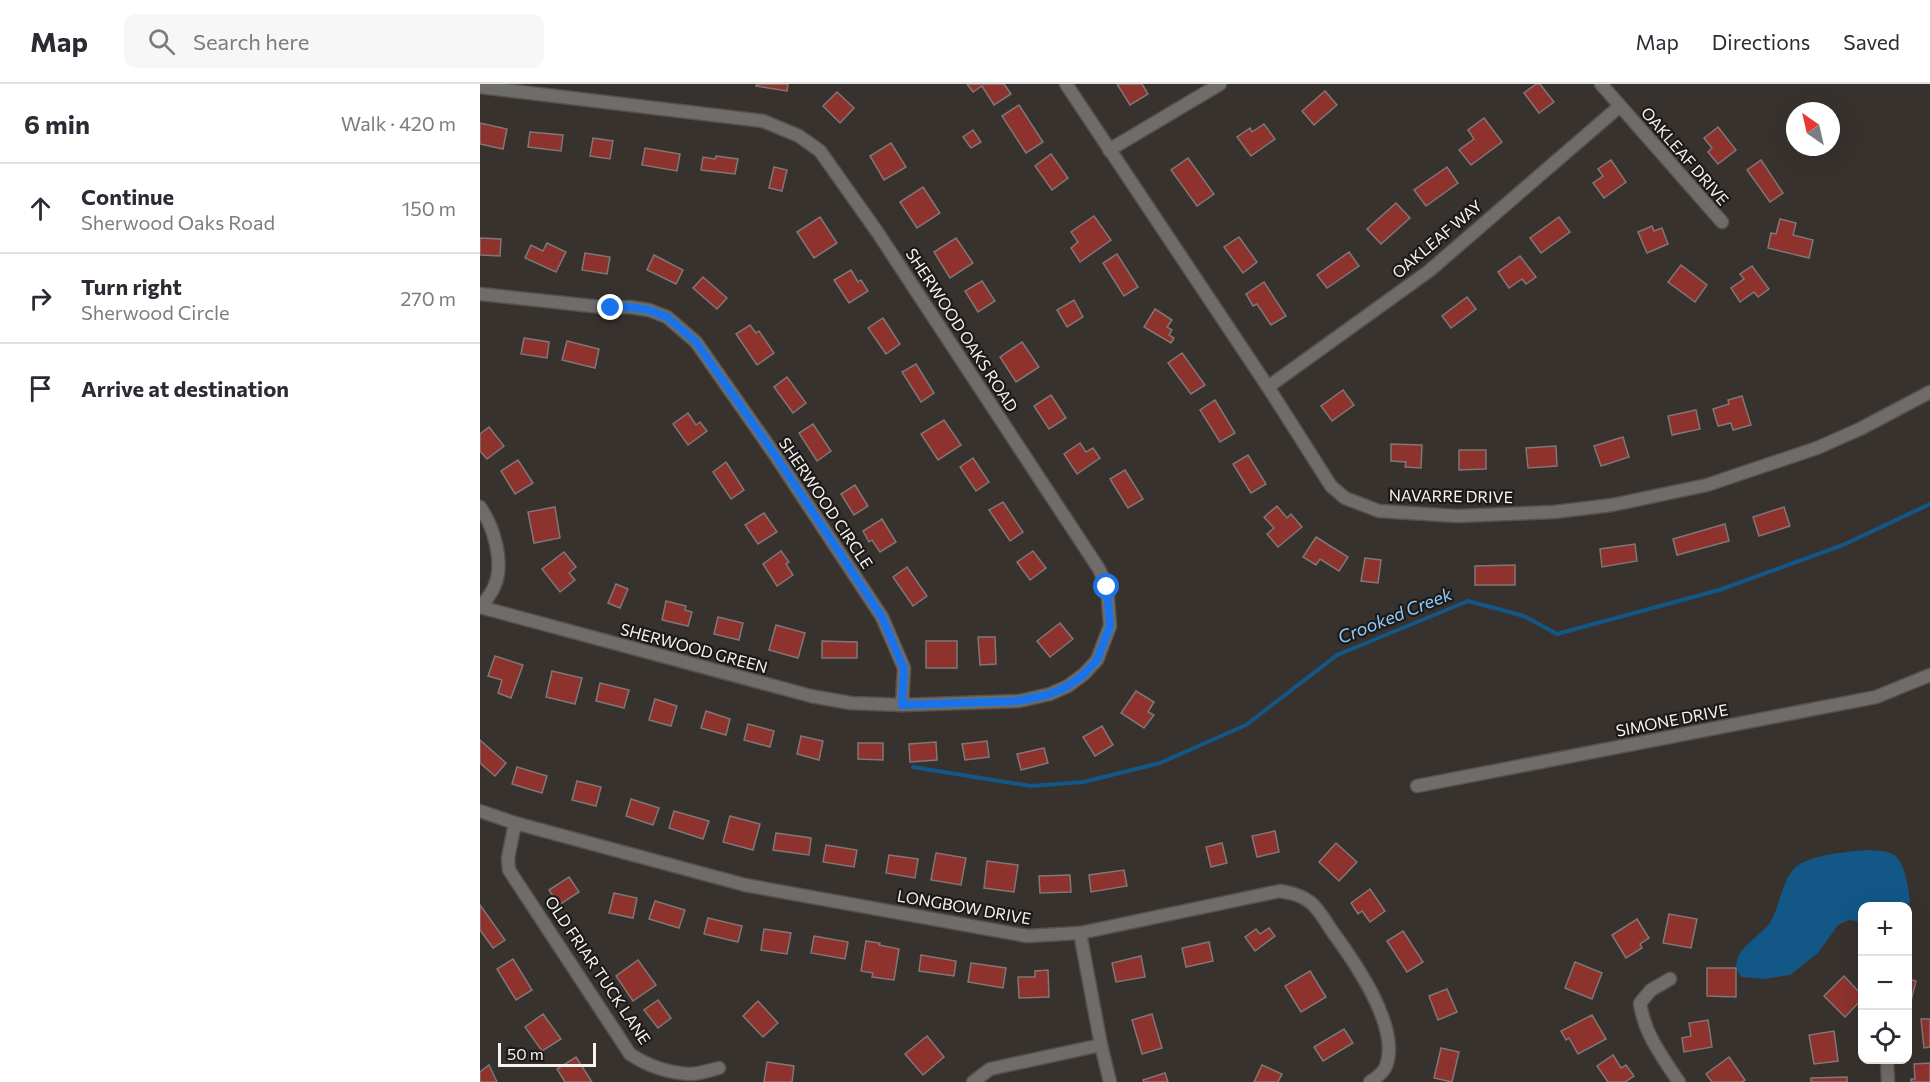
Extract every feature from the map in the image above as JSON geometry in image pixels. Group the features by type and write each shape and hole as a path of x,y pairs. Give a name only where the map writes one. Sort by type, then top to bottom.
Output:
{"street":[{"name":"NAVARRE DRIVE","path":"1066,84 1268,387 1330,486 1345,498 1379,511 1457,516 1565,511 1612,505 1707,485 1817,448 1860,429 1930,392"},
{"path":"1109,150 1220,84"},
{"name":"OAKLEAF DRIVE","path":"1601,84 1722,222"},
{"name":"SHERWOOD OAKS ROAD","path":"480,87 744,117 782,127 820,151 878,233 1099,569 1107,587 1110,626 1097,660 1068,686 1050,694 1019,701 902,705"},
{"name":"OAKLEAF WAY","path":"1268,387 1429,271 1620,106"},
{"name":"SHERWOOD CIRCLE","path":"480,294 649,310 667,317 696,342 775,455 882,617 904,669 902,705"},
{"path":"480,507 492,531 499,566 495,587 481,607"},
{"name":"SHERWOOD GREEN","path":"481,607 811,696 850,703 902,705"},
{"name":"SIMONE DRIVE","path":"1417,786 1876,697 1930,675"},
{"name":"LONGBOW DRIVE","path":"480,811 514,823 745,885 1027,936 1080,933 1280,891 1297,894 1311,903 1369,984 1385,1026 1388,1047 1386,1066 1370,1082"},
{"name":"OLD FRIAR TUCK LANE","path":"514,823 508,858 509,870 630,1054 645,1064 692,1074 719,1068"},
{"path":"1080,933 1110,1082"},
{"path":"1670,979 1651,990 1640,1003 1642,1018 1652,1042 1679,1082"},
{"path":"973,1082 990,1069 1101,1045"},
{"path":"1887,1064 1888,1082"}],"water":[{"path":"1869,850 1894,855 1901,863 1906,876 1910,902 1858,902 1858,921 1849,920 1838,925 1818,953 1790,975 1764,979 1741,977 1736,967 1737,960 1748,944 1771,921 1789,875 1800,864 1808,860"}],"building":[{"path":"757,84 788,84 787,91 756,86"},
{"path":"967,84 1004,84 1011,94 994,105 982,86 973,92"},
{"path":"1117,84 1142,84 1148,94 1130,105"},
{"path":"1536,84 1540,84 1554,102 1539,113 1524,93"},
{"path":"1325,91 1337,105 1314,125 1302,111"},
{"path":"837,92 854,108 840,123 823,106"},
{"path":"1019,105 1043,142 1026,153 1002,116"},
{"path":"1484,118 1502,142 1471,165 1459,150 1474,139 1468,130"},
{"path":"480,123 507,129 503,149 480,144"},
{"path":"1264,124 1275,139 1251,156 1237,137 1250,128 1252,132"},
{"path":"1718,127 1736,150 1718,164 1708,152 1712,148 1704,138"},
{"path":"973,130 981,142 971,148 963,137"},
{"path":"530,132 563,135 561,151 528,147"},
{"path":"593,138 613,141 610,159 590,156"},
{"path":"891,143 906,167 884,180 870,156"},
{"path":"645,148 680,154 677,171 642,165"},
{"path":"1051,154 1068,178 1052,190 1035,166"},
{"path":"716,156 738,159 735,174 701,170 703,157 715,159"},
{"path":"1188,158 1214,194 1197,206 1171,170"},
{"path":"1611,160 1626,182 1604,198 1593,183 1603,176 1598,169"},
{"path":"1761,160 1783,193 1770,202 1747,170"},
{"path":"774,167 787,170 782,191 769,188"},
{"path":"1447,167 1458,183 1426,206 1414,190"},
{"path":"923,187 940,213 917,228 900,202"},
{"path":"1396,203 1410,218 1381,244 1367,229"},
{"path":"1094,216 1111,240 1080,262 1071,248 1078,242 1071,232"},
{"path":"820,217 837,243 814,258 797,232"},
{"path":"1559,217 1570,232 1541,253 1530,238"},
{"path":"1780,219 1796,223 1793,235 1813,240 1809,258 1768,248 1771,233 1776,234"},
{"path":"1652,226 1654,231 1662,228 1668,244 1647,253 1638,232"},
{"path":"1239,237 1257,262 1243,273 1224,247"},
{"path":"480,238 501,239 500,256 480,255"},
{"path":"956,238 973,263 950,278 934,252"},
{"path":"547,243 566,252 556,272 525,258 531,245 543,251"},
{"path":"1349,252 1359,266 1327,288 1317,275"},
{"path":"585,253 610,257 607,274 582,270"},
{"path":"1117,254 1138,287 1124,296 1103,263"},
{"path":"654,255 683,270 676,284 647,270"},
{"path":"1520,256 1536,277 1526,284 1522,279 1509,288 1498,272"},
{"path":"1681,265 1707,285 1695,302 1668,282"},
{"path":"1752,266 1769,289 1758,297 1754,292 1740,302 1731,288 1744,279 1740,274"},
{"path":"851,270 858,282 861,280 868,291 849,303 834,280"},
{"path":"703,277 727,298 717,309 693,288"},
{"path":"982,281 995,301 978,312 965,291"},
{"path":"1264,282 1286,316 1271,325 1257,304 1253,306 1246,294"},
{"path":"1467,297 1476,309 1451,328 1442,316"},
{"path":"1074,300 1083,317 1067,327 1057,310"},
{"path":"1155,309 1172,320 1167,327 1172,330 1169,335 1174,338 1171,343 1144,327"},
{"path":"883,318 900,344 886,354 868,328"},
{"path":"750,325 756,333 759,331 774,353 757,365 736,334"},
{"path":"524,338 549,342 547,358 521,354"},
{"path":"567,341 599,349 595,368 562,360"},
{"path":"1022,342 1039,367 1016,382 1000,357"},
{"path":"1182,353 1205,385 1191,394 1168,363"},
{"path":"916,364 934,393 921,402 902,372"},
{"path":"787,377 806,403 793,413 774,387"},
{"path":"1343,390 1354,405 1332,421 1321,406"},
{"path":"1051,395 1066,418 1049,429 1034,406"},
{"path":"1742,396 1751,425 1733,430 1731,423 1718,426 1713,409 1729,404 1728,400"},
{"path":"1215,400 1235,433 1220,442 1200,410"},
{"path":"1696,410 1700,429 1672,435 1668,416"},
{"path":"688,413 696,425 700,422 707,431 688,445 673,424"},
{"path":"944,420 961,445 938,460 921,434"},
{"path":"813,424 831,451 817,461 799,433"},
{"path":"489,427 504,446 487,459 480,451 480,434"},
{"path":"1623,437 1629,457 1601,466 1594,446"},
{"path":"1080,443 1086,452 1093,448 1100,458 1077,474 1064,454"},
{"path":"1391,444 1422,445 1421,468 1405,467 1406,462 1391,461"},
{"path":"1556,446 1557,466 1528,468 1526,448"},
{"path":"1459,450 1486,450 1486,469 1459,470"},
{"path":"1248,455 1266,484 1251,493 1233,464"},
{"path":"973,458 989,482 976,491 960,467"},
{"path":"518,460 533,483 515,494 501,471"},
{"path":"726,462 744,490 731,499 713,472"},
{"path":"1125,470 1143,499 1128,508 1110,479"},
{"path":"855,485 868,506 854,515 841,494"},
{"path":"1003,502 1023,532 1010,541 989,510"},
{"path":"1277,506 1287,518 1291,514 1302,527 1278,547 1267,534 1274,528 1264,517"},
{"path":"555,507 560,538 534,543 528,512"},
{"path":"1784,507 1790,526 1759,536 1753,517"},
{"path":"764,513 777,532 758,544 745,525"},
{"path":"882,519 896,542 880,552 872,540 869,542 863,531"},
{"path":"1725,524 1729,541 1677,555 1673,539"},
{"path":"1316,537 1348,557 1339,571 1320,559 1316,565 1303,557"},
{"path":"1635,544 1637,561 1602,567 1600,549"},
{"path":"781,551 789,562 786,564 793,575 777,586 763,564"},
{"path":"1033,551 1046,568 1030,580 1017,562"},
{"path":"564,552 576,567 569,573 575,580 560,592 542,569"},
{"path":"1365,558 1381,560 1378,583 1361,581"},
{"path":"1515,565 1515,585 1475,585 1475,566"},
{"path":"907,567 927,596 913,606 893,577"},
{"path":"616,584 628,589 620,608 608,603"},
{"path":"666,601 686,606 685,610 692,612 688,626 662,620"},
{"path":"718,617 743,623 739,640 714,634"},
{"path":"1060,623 1073,639 1050,657 1037,641"},
{"path":"776,625 805,633 798,658 769,650"},
{"path":"978,637 995,637 996,664 980,665"},
{"path":"822,641 857,642 857,658 822,658"},
{"path":"926,641 957,641 957,668 926,668"},
{"path":"495,656 523,665 511,698 498,693 502,680 488,676"},
{"path":"552,671 582,678 575,704 546,697"},
{"path":"600,683 629,690 624,708 596,701"},
{"path":"1136,691 1154,702 1148,712 1154,715 1144,728 1121,713"},
{"path":"655,699 677,706 671,726 649,720"},
{"path":"706,711 730,719 726,735 701,728"},
{"path":"748,724 774,731 770,747 744,740"},
{"path":"1102,726 1113,745 1095,756 1083,737"},
{"path":"801,736 823,741 819,760 797,754"},
{"path":"480,740 506,763 495,776 480,763"},
{"path":"987,741 989,757 965,760 962,744"},
{"path":"936,742 937,760 910,762 909,744"},
{"path":"858,743 883,743 883,760 858,759"},
{"path":"1044,748 1048,763 1021,770 1017,754"},
{"path":"517,767 547,776 542,793 512,784"},
{"path":"577,781 601,787 596,806 572,800"},
{"path":"631,799 659,808 653,825 626,816"},
{"path":"674,811 709,821 703,839 669,828"},
{"path":"730,816 760,824 753,850 723,842"},
{"path":"1275,831 1279,852 1257,857 1252,836"},
{"path":"776,833 811,838 809,855 773,850"},
{"path":"1222,843 1227,863 1211,867 1206,847"},
{"path":"1336,843 1357,862 1339,881 1319,862"},
{"path":"826,845 857,850 854,867 823,862"},
{"path":"936,853 966,858 961,885 931,880"},
{"path":"889,855 918,859 915,878 886,873"},
{"path":"987,861 1018,865 1014,892 984,888"},
{"path":"1124,870 1127,886 1091,892 1089,875"},
{"path":"1070,875 1071,892 1040,893 1039,876"},
{"path":"569,877 579,892 559,905 549,890"},
{"path":"1370,889 1385,911 1370,922 1362,911 1358,914 1351,903"},
{"path":"614,893 637,898 633,918 609,913"},
{"path":"655,901 685,910 679,928 649,919"},
{"path":"480,905 505,940 493,948 480,930"},
{"path":"1669,914 1697,919 1691,948 1663,943"},
{"path":"708,918 742,926 738,942 704,934"},
{"path":"1637,919 1649,938 1640,944 1642,948 1626,958 1612,935"},
{"path":"1269,928 1275,936 1255,951 1245,937 1256,929 1260,934"},
{"path":"764,929 791,933 787,954 761,950"},
{"path":"1403,931 1423,962 1407,972 1387,941"},
{"path":"814,936 848,942 845,959 811,953"},
{"path":"866,941 899,949 894,980 872,977 873,973 861,971"},
{"path":"1209,942 1213,961 1186,967 1182,948"},
{"path":"921,955 956,961 954,976 919,971"},
{"path":"1141,956 1145,977 1116,982 1112,963"},
{"path":"513,959 532,990 516,1000 497,969"},
{"path":"638,960 656,985 633,1001 616,976"},
{"path":"1575,962 1602,973 1592,999 1565,988"},
{"path":"971,963 1006,968 1003,988 968,982"},
{"path":"1707,968 1736,968 1736,997 1707,996"},
{"path":"1048,970 1049,997 1019,998 1018,977 1035,977 1035,971"},
{"path":"1310,971 1326,997 1301,1012 1285,986"},
{"path":"1844,976 1858,991 1858,1003 1845,1017 1824,996"},
{"path":"1912,980 1916,981 1912,997"},
{"path":"1447,989 1457,1012 1438,1020 1429,996"},
{"path":"658,1000 671,1018 658,1028 644,1010"},
{"path":"758,1001 778,1023 763,1037 743,1016"},
{"path":"543,1014 561,1039 542,1051 525,1027"},
{"path":"1152,1014 1162,1048 1142,1054 1132,1020"},
{"path":"1592,1015 1606,1039 1578,1054 1569,1038 1566,1040 1561,1031"},
{"path":"1921,1019 1930,1019 1930,1047 1924,1048"},
{"path":"1708,1020 1712,1047 1684,1052 1682,1038 1691,1036 1689,1023"},
{"path":"1344,1029 1353,1043 1323,1061 1314,1047"},
{"path":"1834,1031 1838,1061 1814,1064 1809,1035"},
{"path":"927,1036 944,1057 923,1075 905,1054"},
{"path":"1441,1048 1459,1052 1452,1082 1434,1078"},
{"path":"1613,1055 1621,1068 1626,1065 1634,1076 1625,1082 1608,1082 1597,1066"},
{"path":"576,1057 592,1082 565,1082 557,1069"},
{"path":"1729,1057 1745,1080 1742,1082 1712,1082 1706,1074"},
{"path":"767,1062 794,1066 792,1082 764,1082"},
{"path":"1930,1063 1930,1082 1911,1082 1911,1079 1915,1079 1914,1064"},
{"path":"489,1065 497,1082 480,1082 480,1072"},
{"path":"1262,1065 1282,1074 1278,1082 1254,1082"},
{"path":"1165,1073 1168,1082 1144,1082 1143,1080"},
{"path":"1847,1077 1847,1082 1811,1082 1811,1078"}],"waterway":[{"name":"Crooked Creek","path":"913,767 1031,786 1083,782 1160,763 1246,725 1337,655 1468,601 1524,616 1557,634 1719,590 1843,545 1930,504"}],"route":[{"path":"611,308 630,307 649,310 667,317 696,342 775,455 882,617 904,669 902,705 1019,701 1050,694 1068,686 1097,660 1110,626 1107,587"}]}
